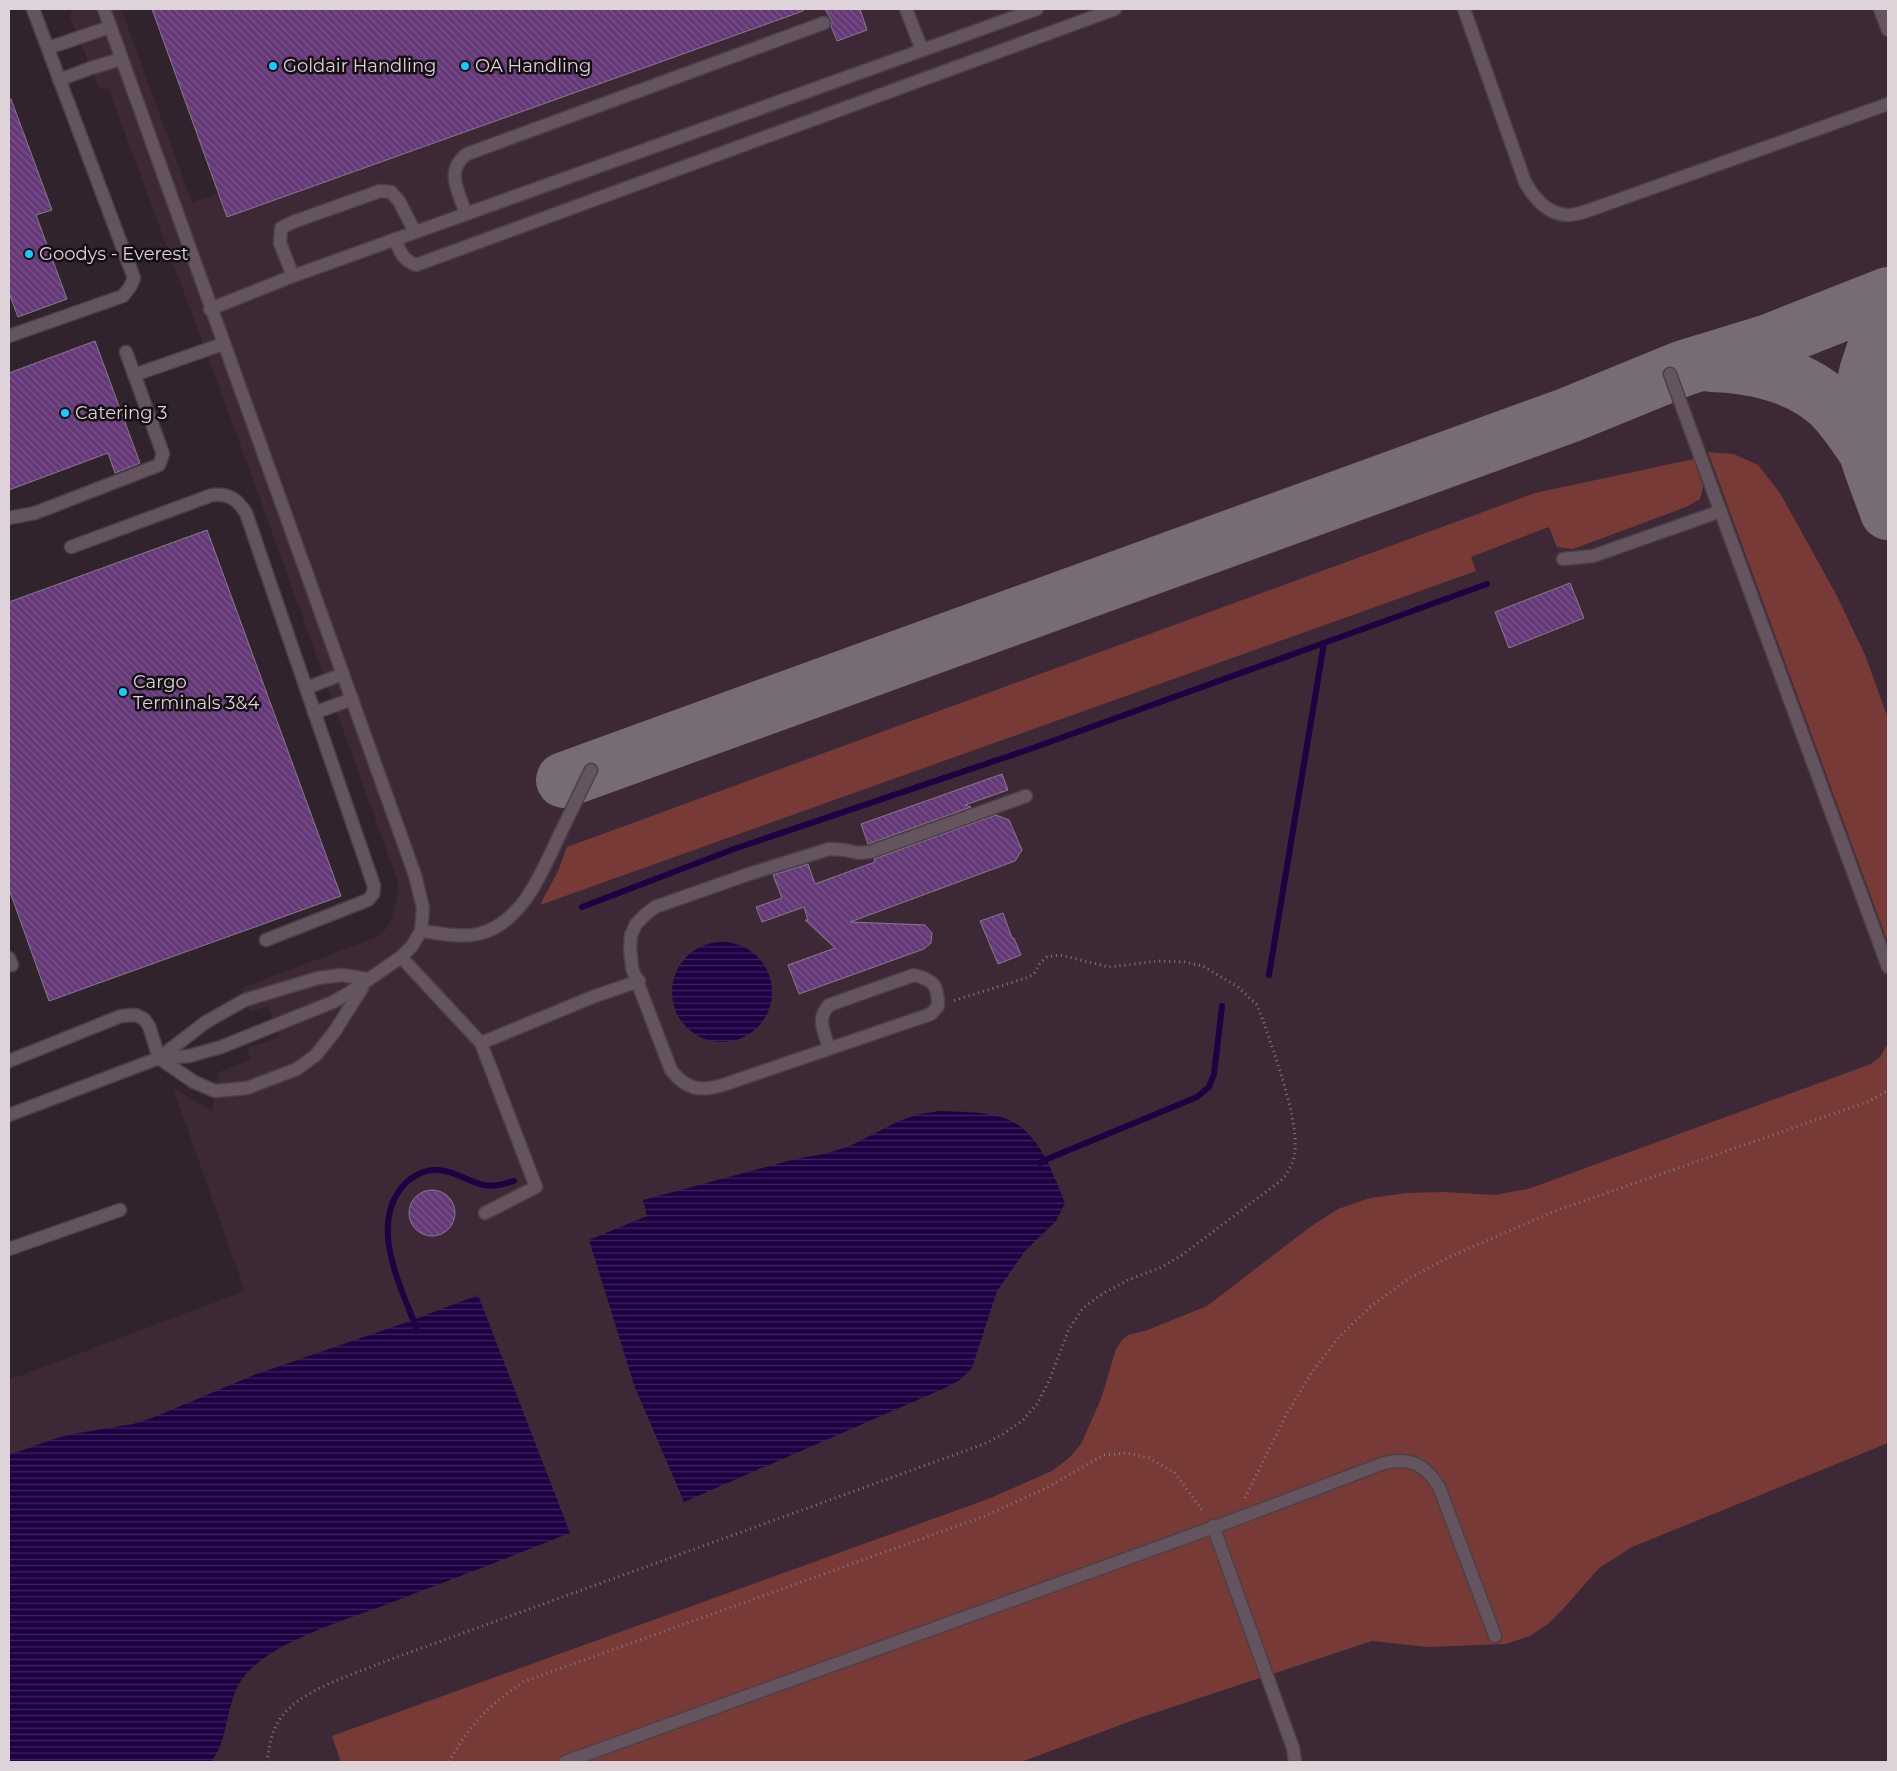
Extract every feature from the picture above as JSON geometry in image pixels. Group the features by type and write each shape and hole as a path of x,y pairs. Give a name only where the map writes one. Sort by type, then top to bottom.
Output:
{"street":[{"path":"9,336 123,296 134,278 33,9"},
{"path":"10,1112 159,1058 189,1056 246,1037 333,1002 401,957 412,946 421,931 423,908 420,892 352,699 262,447 210,309 104,9"},
{"path":"906,9 922,50"},
{"path":"210,309 293,276 414,232 1037,9"},
{"path":"395,239 401,254 407,262 416,265 1115,9"},
{"path":"1464,9 1525,182 1533,197 1548,209 1567,215 1587,212 1888,104"},
{"path":"1880,9 1888,30"},
{"path":"466,214 453,175 459,159 467,154 824,23"},
{"path":"48,48 110,27"},
{"path":"59,80 121,59"},
{"path":"293,276 280,244 281,228 293,222 380,191 391,192 399,201 414,232"},
{"path":"134,375 223,344"},
{"path":"9,518 35,512 159,465 162,454 126,352"},
{"path":"1670,374 1888,967"},
{"path":"71,547 212,495 232,496 240,503 246,513 374,886 373,894 368,900 266,940"},
{"path":"1563,558 1593,556 1721,511"},
{"path":"306,688 343,674"},
{"path":"314,713 352,699"},
{"path":"421,931 459,935 478,934 496,927 510,916 537,882 591,770"},
{"path":"829,1048 821,1018 823,1011 829,1005 914,975 927,978 934,983 938,993 938,1006 931,1014 723,1085 700,1089 689,1086 679,1080 671,1070 632,968 630,947 636,924 655,907 749,874 829,849 858,853 870,852 1026,796"},
{"path":"401,957 481,1042 536,1187 485,1213"},
{"path":"159,1058 206,1022 245,1000 318,978 342,975 367,979"},
{"path":"9,1061 121,1016 136,1015 144,1019 149,1026 159,1058 194,1082 215,1091 247,1088 297,1069 316,1055 327,1042 367,979"},
{"path":"481,1042 638,981"},
{"path":"9,1249 120,1210"},
{"path":"565,1762 1242,1517 1384,1463 1405,1460 1417,1464 1432,1476 1439,1487 1495,1636"},
{"path":"1213,1526 1293,1748 1295,1762"}],"path":[{"path":"267,1762 275,1729 280,1719 286,1712 316,1690 378,1664 984,1444 1003,1434 1022,1420 1037,1404 1069,1329 1083,1308 1102,1294 1128,1280 1162,1267 1182,1255 1283,1179 1291,1168 1294,1152 1292,1115 1260,1012 1256,1005 1238,987 1203,966 1185,962 1159,961 1109,966 1060,955 1047,958 1040,964 1034,974 1026,978 938,1006"},
{"path":"1242,1517 1243,1504 1248,1491 1260,1471 1286,1415 1312,1372 1339,1337 1364,1313 1408,1280 1449,1257 1555,1211 1870,1101 1888,1090"},
{"path":"449,1762 474,1722 487,1708 522,1682 985,1516 1046,1488 1104,1455 1126,1453 1149,1458 1175,1473 1213,1526"}],"shaded area":[{"path":"73,9 121,9 192,203 219,194 217,188 719,9 1888,9 1888,1762 9,1762 9,1380 245,1291 173,1088 212,1111 219,1072 251,1060 247,1048 280,1037 268,1006 250,1012 241,988 377,937 385,930 392,919 398,894 398,882 245,457 109,90 99,88 70,16"},
{"path":"1708,452 1734,454 1758,465 1780,493 1837,596 1865,655 1888,718 1888,943"},
{"path":"1694,459 1703,487 1700,499 1686,507 1573,549 1557,547 1549,527 1471,557 1476,571 540,905 558,871 567,847 1535,493"},
{"path":"722,942 741,946 757,957 768,973 772,992 768,1011 757,1027 741,1038 722,1042 703,1038 687,1027 676,1011 672,992 676,973 687,957 703,946"},
{"path":"1888,1043 1888,1443 1632,1547 1599,1568 1548,1624 1530,1636 1506,1644 1428,1647 1372,1641 1139,1718 1021,1762 341,1762 332,1736 988,1499 1052,1471 1069,1458 1081,1444 1101,1399 1116,1349 1122,1340 1128,1335 1145,1331 1207,1306 1310,1227 1338,1209 1370,1198 1407,1193 1444,1192 1495,1195 1528,1189 1871,1064 1880,1057"},
{"path":"939,1111 993,1115 1004,1118 1021,1127 1029,1134 1042,1152 1065,1203 1056,1221 1025,1251 997,1291 972,1368 960,1380 945,1388 684,1502 634,1385 589,1240 647,1216 643,1200 796,1159 828,1153 850,1146 915,1115"},
{"path":"478,1295 570,1533 333,1624 274,1651 245,1675 238,1685 230,1707 222,1741 211,1762 9,1762 9,1455 72,1434 133,1424 152,1418 254,1375 413,1320"}],"building":[{"path":"152,9 803,9 803,11 227,217"},
{"path":"825,9 860,9 867,30 837,41 831,26 832,21"},
{"name":"Goodys - Everest","path":"9,99 11,99 52,210 36,215 67,299 18,317 9,293"},
{"name":"Catering 3","path":"95,341 140,463 115,473 108,453 9,490 9,373"},
{"name":"Cargo Terminals 3&4","path":"207,530 341,896 49,1001 9,889 9,602"},
{"path":"1570,583 1584,618 1509,648 1495,612"},
{"path":"1002,774 1008,790 965,805 971,807 868,844 861,824"},
{"path":"996,815 1009,820 1022,850 1015,861 850,922 925,925 932,933 931,943 924,949 799,994 788,965 835,948 805,920 808,920 804,907 762,922 756,907 782,898 773,875 808,864 815,884 875,862 874,859"},
{"path":"1003,913 1012,938 1014,938 1021,955 998,964 980,921"},
{"path":"427,1190 437,1190 449,1196 454,1204 454,1222 449,1230 441,1235 427,1236 419,1233 412,1226 409,1218 409,1208 412,1200 419,1193"}],"waterway":[{"path":"1269,975 1324,643 1487,584"},
{"path":"582,907 734,849 1030,749 1324,643"},
{"path":"1040,1163 1197,1097 1209,1087 1214,1074 1222,1006"},
{"path":"416,1327 396,1274 388,1237 388,1219 393,1202 403,1186 416,1175 433,1170 453,1173 488,1186 514,1181"}],"taxiway":[{"path":"564,780 1569,415 1684,368 1769,342 1888,295"},
{"path":"1888,323 1873,354 1864,386 1862,403 1863,436 1867,453 1888,512"},
{"path":"1711,364 1758,369 1774,373 1803,385 1817,393 1834,408 1867,452"}],"place":[{"name":"Goldair Handling","path":"273,66"},
{"name":"OA Handling","path":"465,66"},
{"name":"Goodys - Everest","path":"29,254"},
{"name":"Catering 3","path":"65,413"},
{"name":"Cargo Terminals 3&4","path":"123,692"}]}
